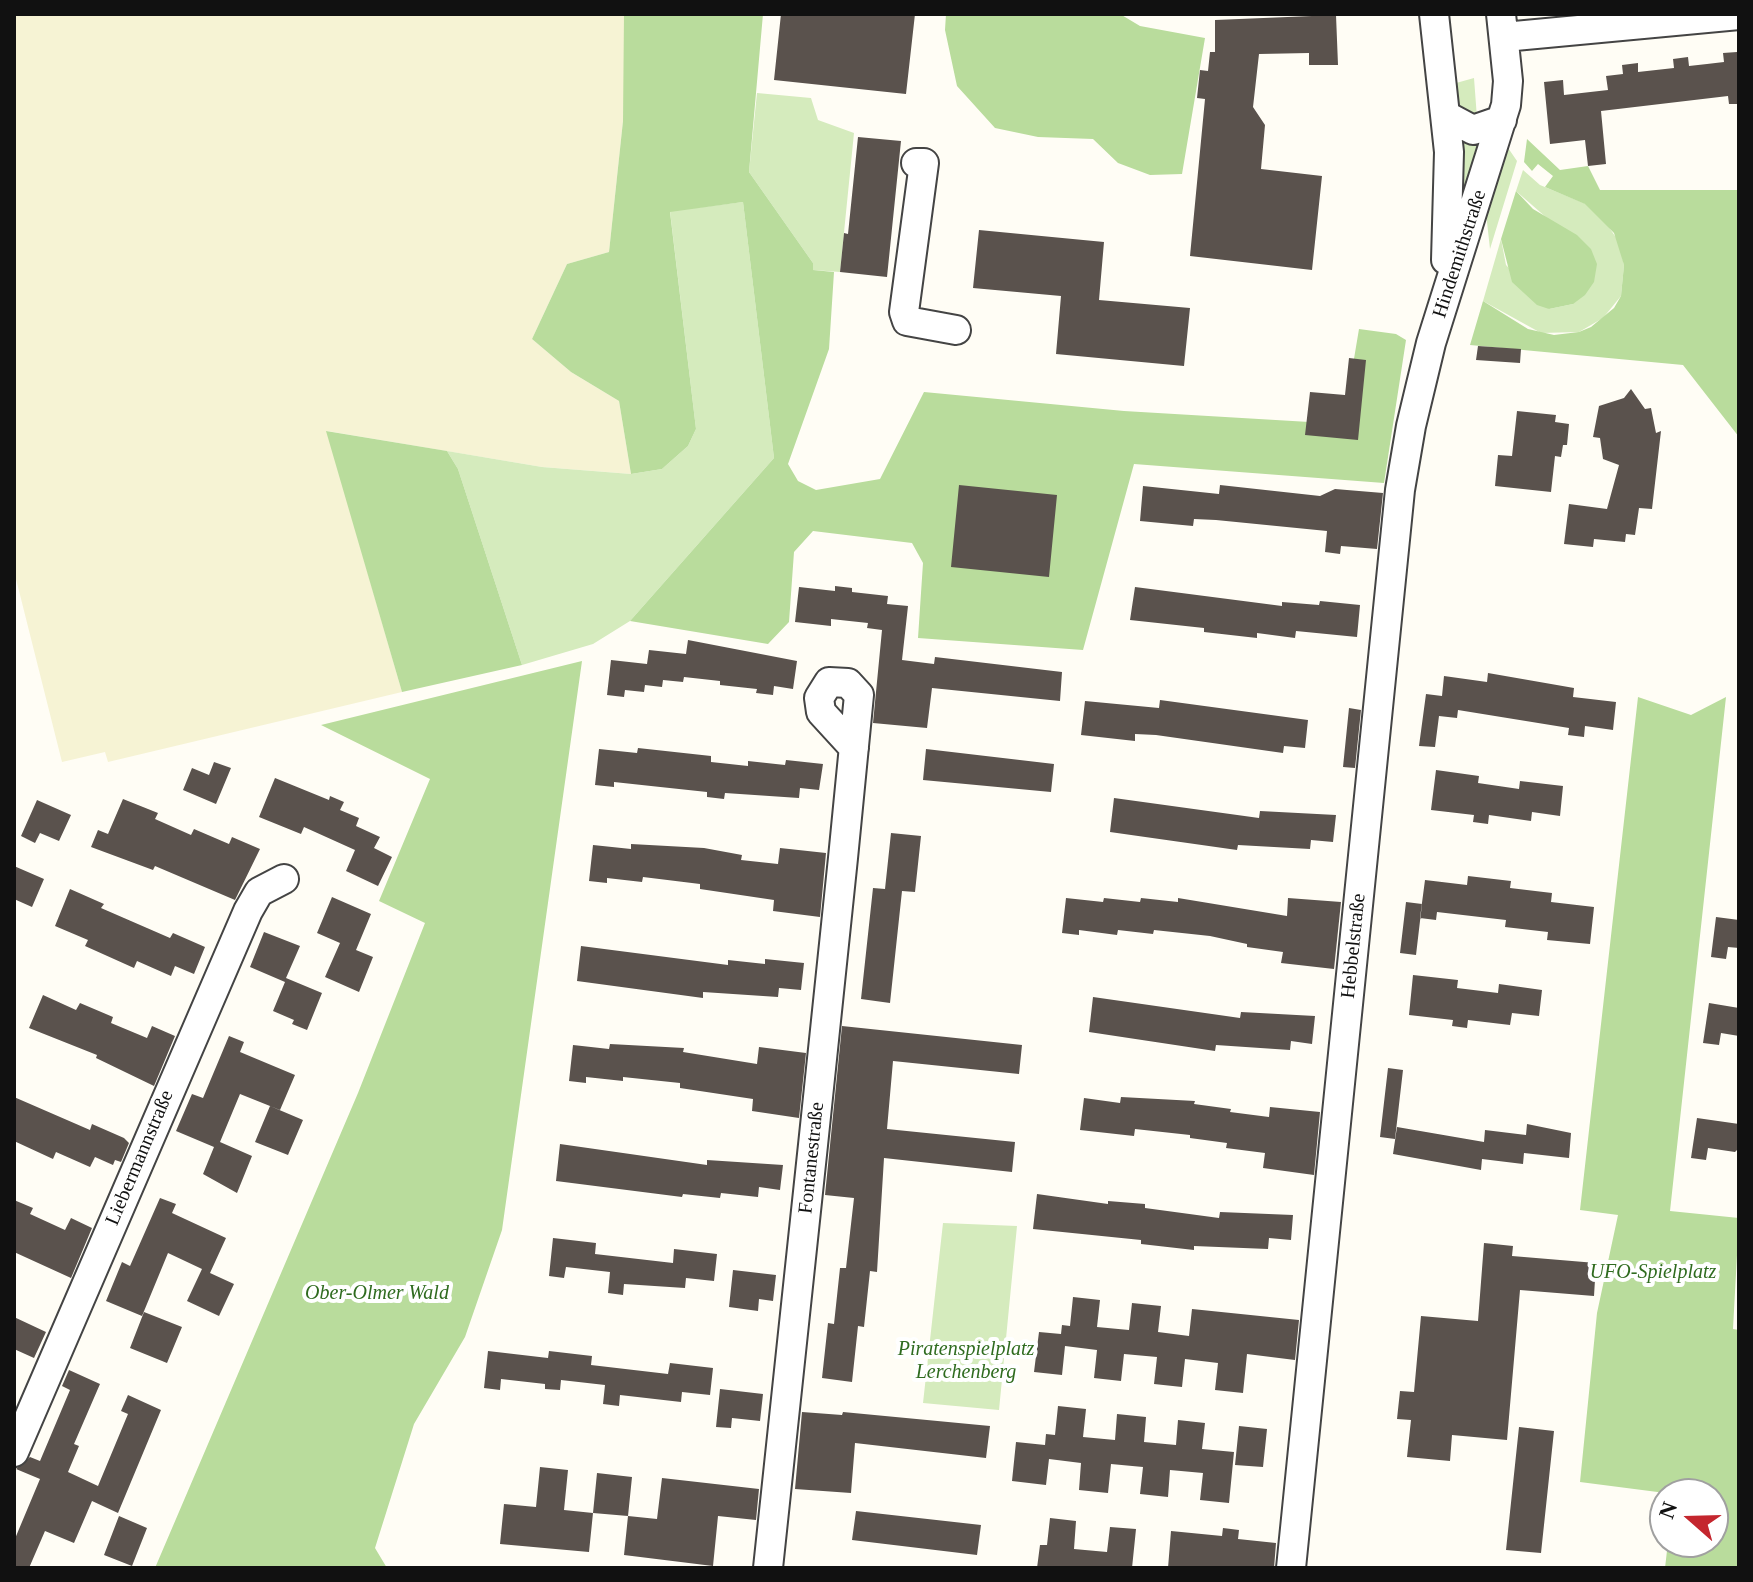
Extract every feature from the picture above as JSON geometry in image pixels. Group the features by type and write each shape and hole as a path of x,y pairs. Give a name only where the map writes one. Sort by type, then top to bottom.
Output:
{"street":[{"name":"Hindemithstraße","path":"1434,14 1445,115 1450,213 1436,328"},
{"path":"1502,26 1739,15"},
{"name":"Hindemithstraße","path":"1436,328 1509,92 1502,26"},
{"path":"1445,115 1473,130 1502,120"},
{"path":"916,163 924,163 904,312 907,321 956,330"},
{"name":"Hebbelstraße","path":"1291,1568 1400,490 1411,426 1436,328"},
{"name":"Fontanestraße","path":"768,1568 854,748"},
{"name":"Liebermannstraße","path":"14,1452 248,911 259,892 284,879"}],"shaded area":[{"path":"14,14 628,14 623,121 609,252 567,264 532,339 571,372 619,401 631,474 542,467 327,431 402,692 108,762 105,752 62,762 14,571"}],"green space":[{"path":"624,14 763,14 749,172 813,263 813,270 834,272 829,349 788,464 798,481 816,490 880,479 924,392 1124,411 1343,424 1359,329 1396,334 1406,340 1384,483 1134,464 1083,650 918,638 923,563 912,543 813,531 794,552 789,622 768,644 630,621 774,458 743,202 670,212 696,429 688,446 662,469 631,474 619,401 571,372 532,339 567,264 609,252 623,121"},
{"path":"946,14 1120,14 1140,26 1205,38 1182,174 1150,175 1118,163 1093,139 1038,137 995,128 957,86 945,30"},
{"path":"1474,78 1477,118 1459,113 1449,85"},
{"path":"757,93 811,98 818,120 854,133 840,272 813,270 813,263 749,172"},
{"path":"1456,137 1480,140 1481,155 1462,218"},
{"path":"1527,139 1560,170 1588,166 1600,190 1739,190 1739,437 1683,365 1470,345 1483,301 1528,329 1554,335 1591,327 1614,308 1621,296 1624,265 1614,233 1585,204 1545,187 1553,176 1538,164 1532,171 1524,162"},
{"path":"1504,142 1517,161 1490,249 1485,204"},
{"path":"1523,170 1540,185 1586,204 1602,217 1619,242 1624,265 1621,296 1603,318 1579,332 1541,333 1483,301 1501,239 1506,265 1549,309 1573,304 1548,219 1516,191"},
{"path":"1516,191 1533,209 1577,235 1591,249 1597,264 1594,282 1585,295 1573,304 1549,309 1537,305 1512,282 1501,239"},
{"path":"743,202 774,458 630,621 593,644 522,665 458,469 447,451 542,467 631,474 662,469 688,446 696,429 670,211"},
{"path":"326,431 447,451 458,469 522,665 402,692"},
{"name":"Ober-Olmer Wald","path":"582,661 502,1230 465,1337 414,1424 375,1548 387,1568 155,1568 358,1093 425,923 379,901 430,779 321,725"},
{"name":"UFO-Spielplatz","path":"1638,697 1691,715 1726,697 1670,1211 1739,1218 1733,1329 1739,1330 1739,1568 1665,1568 1666,1558 1729,1558 1729,1478 1649,1478 1649,1491 1580,1482 1597,1313 1618,1215 1580,1210"},
{"name":"Piratenspielplatz Lerchenberg","path":"943,1223 1017,1226 999,1410 923,1403"}],"building":[{"path":"781,14 915,14 906,94 774,80"},
{"path":"1336,15 1338,65 1309,65 1309,53 1259,54 1253,107 1265,125 1261,169 1322,176 1312,270 1190,256 1205,99 1197,98 1200,70 1208,71 1210,52 1215,52 1215,20"},
{"path":"1737,52 1739,104 1729,104 1728,96 1601,111 1606,164 1588,166 1585,140 1550,144 1544,82 1563,80 1564,95 1608,90 1606,76 1623,74 1622,65 1638,63 1638,72 1674,68 1673,59 1688,57 1689,66 1724,62 1723,53"},
{"path":"858,137 901,141 887,277 840,272 844,233 848,234"},
{"path":"979,230 1104,242 1099,300 1190,308 1184,366 1056,354 1061,296 973,288"},
{"path":"1478,346 1521,349 1520,363 1476,360"},
{"path":"1349,358 1366,360 1358,440 1305,435 1310,392 1345,395"},
{"path":"1631,389 1645,409 1651,408 1656,433 1661,431 1652,509 1639,508 1635,535 1626,534 1625,542 1594,539 1593,547 1564,544 1569,504 1607,509 1619,465 1603,459 1600,438 1593,437 1599,406 1624,398"},
{"path":"1517,411 1556,415 1555,422 1569,424 1567,445 1563,445 1561,457 1555,456 1551,492 1495,486 1498,455 1512,456"},
{"path":"959,485 1057,495 1049,577 951,567"},
{"path":"1220,485 1320,496 1335,489 1383,493 1377,549 1341,546 1340,554 1325,552 1327,531 1216,520 1194,519 1193,526 1140,521 1143,486 1219,494"},
{"path":"835,586 852,588 852,592 888,596 887,604 908,606 902,660 934,664 935,657 1062,672 1060,701 932,688 927,728 873,723 882,630 867,628 868,623 831,619 831,626 795,622 799,587 835,591"},
{"path":"1135,587 1282,606 1282,602 1319,605 1320,601 1360,605 1357,637 1296,631 1295,638 1257,633 1257,638 1204,632 1204,628 1130,620"},
{"path":"688,640 797,661 793,689 774,686 773,695 756,693 757,689 720,685 720,681 684,677 683,682 663,680 662,687 645,685 644,692 625,690 624,697 607,695 611,660 647,664 649,650 686,654"},
{"path":"1488,673 1574,688 1573,697 1616,702 1613,730 1585,726 1584,737 1568,735 1569,728 1458,710 1457,718 1439,716 1435,747 1419,746 1426,694 1442,696 1444,676 1487,682"},
{"path":"1160,700 1308,720 1305,748 1284,746 1283,753 1156,735 1135,734 1135,741 1081,735 1085,701 1159,708"},
{"path":"1349,708 1361,710 1355,768 1343,767"},
{"path":"638,748 711,756 711,762 748,766 748,761 785,765 786,760 823,764 819,790 800,788 799,798 725,793 724,799 707,797 707,792 614,782 614,787 595,785 599,749 637,753"},
{"path":"926,749 1054,764 1051,792 923,780"},
{"path":"214,762 231,768 216,804 183,790 192,768 209,775"},
{"path":"1436,770 1479,776 1478,783 1519,789 1520,781 1563,786 1560,816 1532,812 1531,821 1489,815 1488,824 1473,822 1474,815 1431,810"},
{"path":"275,778 329,800 330,796 344,802 340,810 359,818 356,826 380,837 374,848 392,857 378,886 346,871 355,850 304,827 301,834 259,817"},
{"path":"1114,798 1259,818 1260,811 1336,815 1333,842 1311,840 1310,849 1238,845 1237,850 1110,832"},
{"path":"123,799 158,813 155,819 191,835 194,829 229,844 232,837 260,849 235,900 155,866 153,870 91,847 98,830 108,834"},
{"path":"37,800 71,815 59,841 40,833 35,843 21,836"},
{"path":"891,833 921,836 915,892 902,891 890,1003 861,999 873,888 885,889"},
{"path":"631,844 704,848 742,855 741,860 778,864 780,848 826,853 820,917 773,911 774,900 700,889 700,884 643,877 642,882 607,878 607,883 589,881 593,845 631,849"},
{"path":"14,866 44,879 32,907 14,899"},
{"path":"1468,876 1511,881 1510,888 1552,893 1551,902 1594,907 1590,944 1547,940 1548,932 1505,927 1506,920 1437,912 1436,920 1420,918 1425,880 1467,885"},
{"path":"70,889 104,904 101,908 170,938 173,933 205,947 194,974 175,966 171,976 137,961 134,968 85,946 88,940 55,926"},
{"path":"332,897 371,914 356,950 373,957 359,992 325,977 340,943 317,933"},
{"path":"1066,898 1140,902 1141,898 1178,902 1178,898 1287,916 1288,898 1341,902 1334,969 1281,963 1283,952 1247,947 1247,944 1210,936 1154,930 1153,934 1118,930 1117,935 1079,930 1079,935 1062,933"},
{"path":"1406,902 1422,904 1416,955 1400,953"},
{"path":"1716,917 1739,920 1739,948 1728,947 1726,959 1711,957"},
{"path":"264,932 300,946 286,978 322,993 307,1030 273,1011 285,982 250,967"},
{"path":"581,946 728,965 728,960 765,964 765,959 804,963 801,990 779,988 778,997 703,992 703,998 577,981"},
{"path":"1413,975 1458,980 1457,988 1498,993 1499,984 1542,990 1539,1016 1512,1013 1510,1025 1468,1020 1467,1028 1452,1026 1453,1020 1409,1015"},
{"path":"43,995 76,1010 80,1003 113,1017 111,1023 147,1038 152,1026 175,1036 154,1086 96,1058 97,1055 29,1028"},
{"path":"1093,997 1240,1018 1241,1012 1315,1016 1312,1044 1291,1041 1290,1050 1216,1045 1215,1051 1089,1032"},
{"path":"1709,1003 1739,1008 1739,1036 1721,1033 1719,1045 1703,1043"},
{"path":"842,1026 1022,1045 1019,1074 893,1061 887,1129 1015,1142 1012,1172 884,1158 877,1272 870,1271 864,1327 858,1326 852,1382 822,1378 828,1323 834,1324 840,1268 846,1268 854,1198 825,1195"},
{"path":"229,1036 244,1042 240,1052 295,1075 280,1110 240,1094 220,1142 252,1156 237,1193 203,1174 214,1147 176,1131 192,1094 203,1098"},
{"path":"610,1044 684,1048 683,1052 757,1064 759,1047 806,1053 799,1118 752,1111 753,1099 680,1088 680,1083 623,1077 623,1081 586,1077 586,1083 569,1081 573,1045 609,1049"},
{"path":"1388,1068 1403,1070 1395,1139 1380,1137"},
{"path":"14,1097 90,1130 92,1124 124,1138 129,1143 121,1162 115,1160 113,1165 95,1157 90,1167 56,1152 53,1159 14,1141"},
{"path":"1121,1097 1195,1101 1194,1104 1231,1109 1230,1112 1269,1117 1270,1107 1320,1112 1314,1175 1263,1168 1265,1153 1226,1148 1227,1143 1190,1138 1190,1135 1135,1129 1134,1136 1080,1130 1084,1098 1120,1103"},
{"path":"270,1106 303,1120 288,1155 255,1142"},
{"path":"1697,1118 1739,1124 1739,1148 1735,1152 1708,1148 1706,1160 1691,1158"},
{"path":"1527,1124 1571,1133 1569,1158 1524,1153 1523,1164 1482,1159 1481,1170 1393,1154 1397,1127 1484,1142 1485,1130 1526,1135"},
{"path":"560,1144 707,1165 707,1160 783,1165 780,1190 759,1187 758,1197 721,1193 720,1198 683,1194 682,1197 556,1181"},
{"path":"1037,1194 1108,1204 1108,1201 1145,1204 1145,1208 1219,1218 1220,1212 1293,1215 1291,1240 1269,1238 1268,1249 1194,1246 1194,1250 1141,1244 1141,1240 1033,1229"},
{"path":"160,1198 176,1204 172,1213 226,1238 210,1273 234,1284 219,1316 187,1301 202,1269 168,1253 142,1316 106,1301 122,1262 130,1266"},
{"path":"14,1200 33,1208 30,1214 65,1230 71,1218 92,1228 71,1278 14,1252"},
{"path":"553,1238 596,1243 595,1254 673,1263 674,1249 717,1254 714,1281 686,1278 685,1288 624,1284 623,1295 608,1293 610,1272 566,1267 564,1278 549,1276"},
{"path":"1484,1243 1513,1246 1512,1256 1596,1263 1594,1296 1520,1290 1507,1440 1452,1435 1450,1461 1407,1457 1411,1420 1397,1419 1400,1391 1414,1392 1421,1316 1478,1321"},
{"path":"733,1270 776,1275 773,1301 759,1299 758,1311 729,1307"},
{"path":"1073,1297 1100,1300 1097,1327 1129,1330 1132,1303 1161,1306 1158,1332 1189,1336 1192,1309 1299,1320 1295,1360 1247,1354 1243,1393 1215,1390 1218,1363 1185,1359 1182,1387 1154,1384 1157,1357 1124,1354 1121,1381 1094,1378 1097,1350 1065,1346 1062,1375 1034,1372 1039,1332 1061,1334 1062,1325 1070,1326"},
{"path":"144,1312 182,1327 167,1363 130,1348"},
{"path":"14,1317 46,1332 34,1358 14,1349"},
{"path":"488,1351 548,1358 549,1351 592,1356 591,1365 668,1374 670,1363 713,1368 710,1395 682,1392 681,1402 620,1395 619,1406 603,1404 605,1385 561,1380 560,1390 545,1389 545,1384 501,1379 500,1390 484,1388"},
{"path":"69,1370 100,1384 74,1444 79,1446 68,1472 98,1486 128,1414 121,1411 128,1395 161,1410 118,1513 92,1501 74,1543 45,1531 29,1568 14,1568 14,1541 40,1479 16,1469 30,1457 40,1461 70,1390 62,1386"},
{"path":"720,1389 763,1394 760,1421 732,1418 731,1428 716,1427"},
{"path":"1058,1406 1086,1409 1083,1437 1115,1440 1117,1414 1146,1417 1144,1442 1176,1445 1178,1420 1205,1423 1202,1449 1234,1452 1229,1503 1200,1500 1203,1473 1170,1470 1168,1497 1140,1494 1143,1467 1111,1464 1108,1493 1079,1490 1081,1463 1049,1459 1046,1485 1012,1481 1016,1442 1045,1445 1046,1434 1055,1435"},
{"path":"802,1412 842,1415 843,1412 990,1426 986,1458 855,1443 851,1493 795,1489"},
{"path":"1239,1426 1267,1429 1263,1467 1235,1465"},
{"path":"1519,1427 1554,1431 1541,1553 1506,1550"},
{"path":"540,1467 568,1470 564,1510 593,1513 589,1552 500,1544 504,1504 536,1507"},
{"path":"597,1473 632,1477 628,1516 593,1513"},
{"path":"662,1478 759,1489 756,1520 718,1516 713,1566 624,1555 628,1516 657,1519"},
{"path":"856,1511 981,1525 977,1555 852,1540"},
{"path":"119,1516 147,1528 132,1566 104,1555"},
{"path":"1050,1518 1076,1521 1074,1549 1107,1552 1110,1527 1136,1529 1132,1568 1037,1568 1040,1545 1047,1545"},
{"path":"1223,1528 1239,1530 1238,1539 1276,1543 1274,1568 1168,1568 1171,1531 1222,1536"}]}
